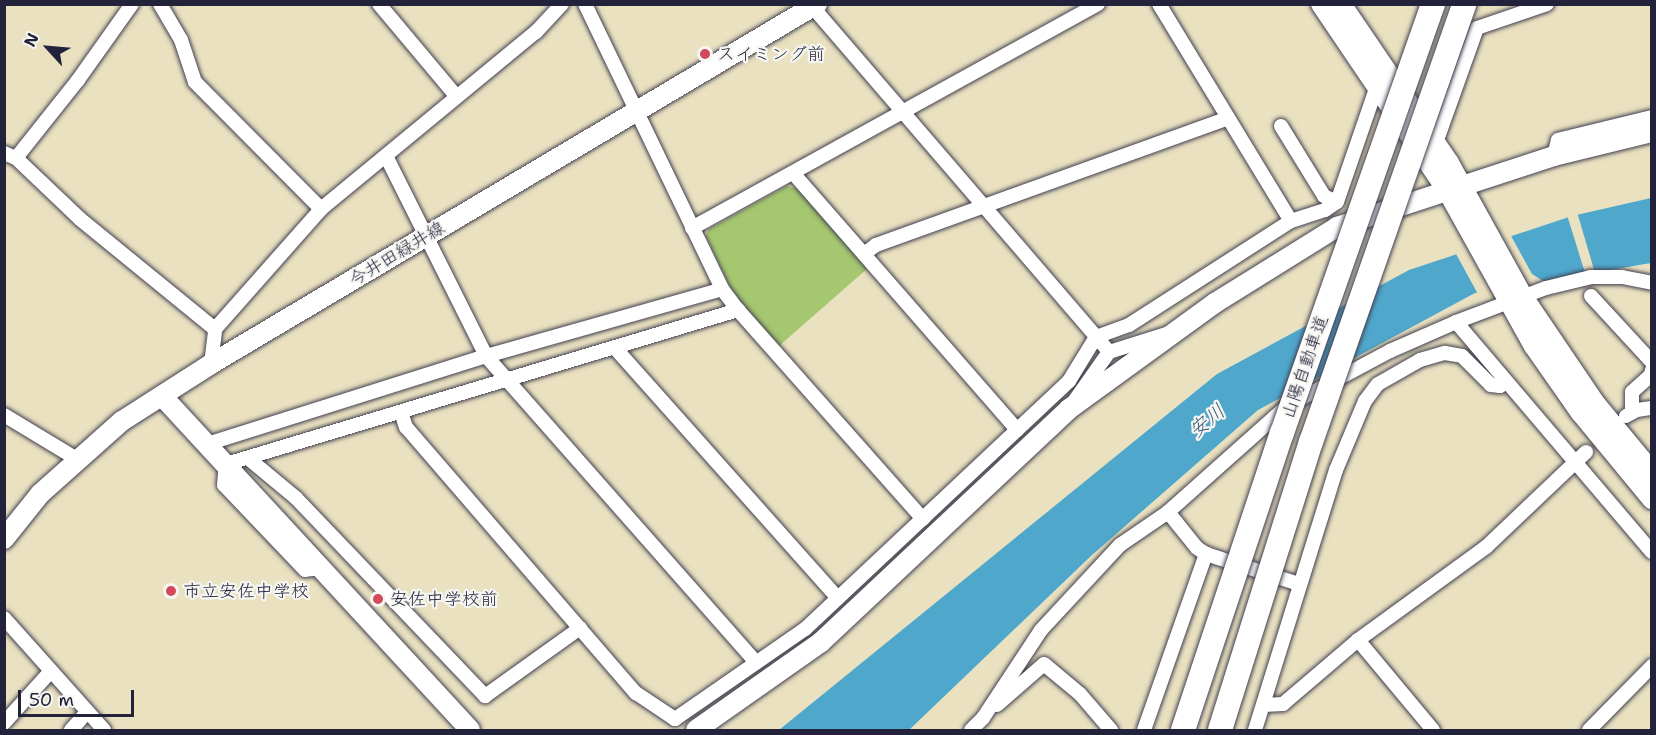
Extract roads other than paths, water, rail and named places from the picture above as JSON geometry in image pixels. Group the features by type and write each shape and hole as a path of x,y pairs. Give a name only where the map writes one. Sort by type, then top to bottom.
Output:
{"highway":[{"name":"山陽自動車道","path":"1183,730 1294,399 1433,4"},
{"name":"山陽自動車道","path":"1220,730 1311,442 1464,4"}],"street":[{"path":"132,4 78,81 10,156 80,219 214,329"},
{"path":"160,4 182,40 195,82 321,209"},
{"path":"211,364 214,329 321,209 536,32 562,4"},
{"path":"585,4 722,289 923,519"},
{"path":"692,228 1098,4"},
{"path":"1159,4 1291,221"},
{"path":"1321,4 1436,143 1457,193"},
{"path":"1341,4 1382,79 1457,193 1514,297 1534,346 1581,413 1652,500"},
{"path":"1436,143 1477,28 1547,4"},
{"path":"813,5 1109,352"},
{"name":"今井田緑井線","path":"4,539 40,494 122,421 211,364 813,5"},
{"path":"382,6 457,97"},
{"path":"401,412 406,427 636,693 675,719 755,661 805,629 1069,381 1096,338 1130,325 1291,221 1324,210 1337,202 1382,79"},
{"path":"1554,156 1558,140 1652,117"},
{"path":"864,254 876,245 1228,118"},
{"path":"1281,126 1324,196 1337,202"},
{"path":"696,730 821,642 1069,409 1174,333 1336,227 1457,193 1554,156 1652,132"},
{"path":"386,156 486,356 755,661"},
{"path":"792,174 1017,430"},
{"path":"983,718 1041,630 1120,545 1168,512 1287,406 1390,351 1514,297 1591,277 1622,277 1652,283"},
{"path":"207,444 486,356 722,289"},
{"path":"1591,296 1652,362"},
{"path":"1514,297 1594,402 1652,472"},
{"path":"226,464 738,310"},
{"path":"1456,322 1506,382 1581,457 1652,552"},
{"path":"1069,409 1109,352 1174,333"},
{"path":"615,348 838,598"},
{"path":"1256,730 1299,584 1336,471 1365,401 1378,384 1420,360 1445,353 1462,356 1491,385 1500,386 1506,382"},
{"path":"1652,370 1651,375 1632,392 1629,414 1652,408"},
{"path":"162,396 470,730"},
{"path":"4,415 77,459"},
{"path":"1263,705 1283,704 1358,640 1486,547 1581,457"},
{"path":"248,458 296,498 485,696 580,628"},
{"path":"1168,512 1197,548 1206,554 1299,584"},
{"path":"1144,730 1206,554"},
{"path":"4,618 104,730"},
{"path":"1358,640 1433,730"},
{"path":"971,730 1044,664 1080,694 1111,730"},
{"path":"1589,730 1652,666"},
{"path":"4,723 51,671"},
{"path":"70,730 87,711"}],"water":[{"name":"安川","path":"1651,198 1651,263 1475,293 1258,410 1092,555 909,730 779,730 1217,374 1409,270 1572,216"}],"place":[{"name":"スイミング前","path":"705,54"},
{"name":"市立安佐中学校","path":"171,591"},
{"name":"安佐中学校前","path":"378,599"}]}
